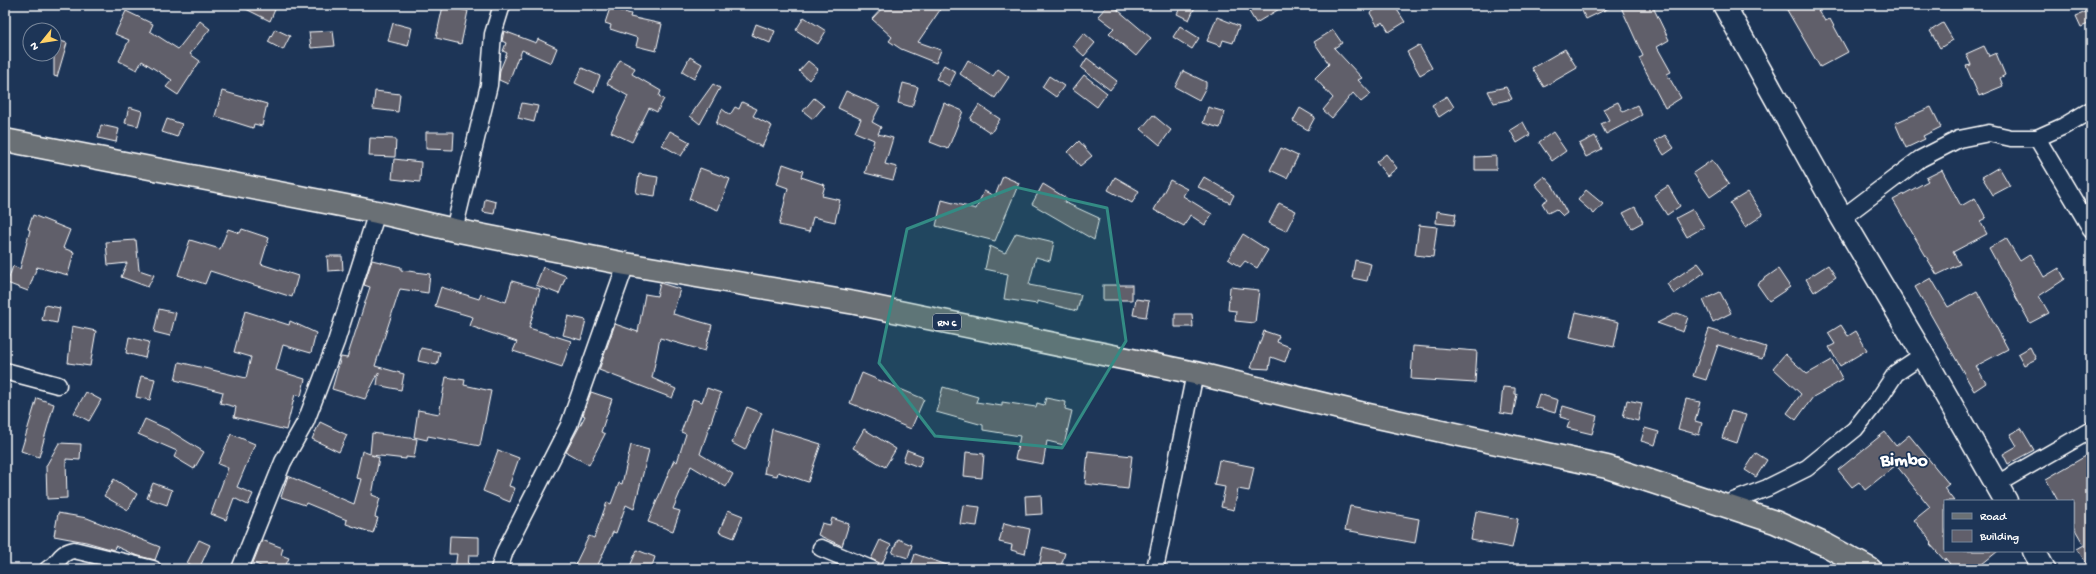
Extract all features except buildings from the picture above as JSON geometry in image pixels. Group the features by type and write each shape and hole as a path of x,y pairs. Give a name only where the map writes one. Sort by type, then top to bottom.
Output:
{"main road":[{"name":"RN 6","path":"5,140 377,212 454,230 626,264 855,303 1196,373 1364,414 1607,467 1775,522 1826,545 1870,569"}],"street":[{"path":"454,230 489,85 493,34 502,5"},
{"path":"1724,5 1842,218 1923,355 2001,492 2091,430"},
{"path":"1842,218 1920,159 1959,139 1989,133 2010,138 2037,138 2064,126 2091,110"},
{"path":"2037,138 2091,229"},
{"path":"240,569 284,462 306,421 336,342 377,212"},
{"path":"499,569 505,552 569,426 626,264"},
{"path":"1723,505 1767,488 1807,468 1855,429 1878,400 1896,373 1923,355"},
{"path":"5,371 58,385"},
{"path":"1155,569 1196,373"},
{"path":"821,548 871,569"},
{"path":"48,569 53,566 65,552 74,550 153,569"},
{"path":"2035,552 2044,569"}],"highlighted area":[{"path":"1015,187 1107,208 1126,341 1062,448 935,436 879,363 907,229"}],"district":[{"name":"Bimbo","path":"1904,458"}]}
